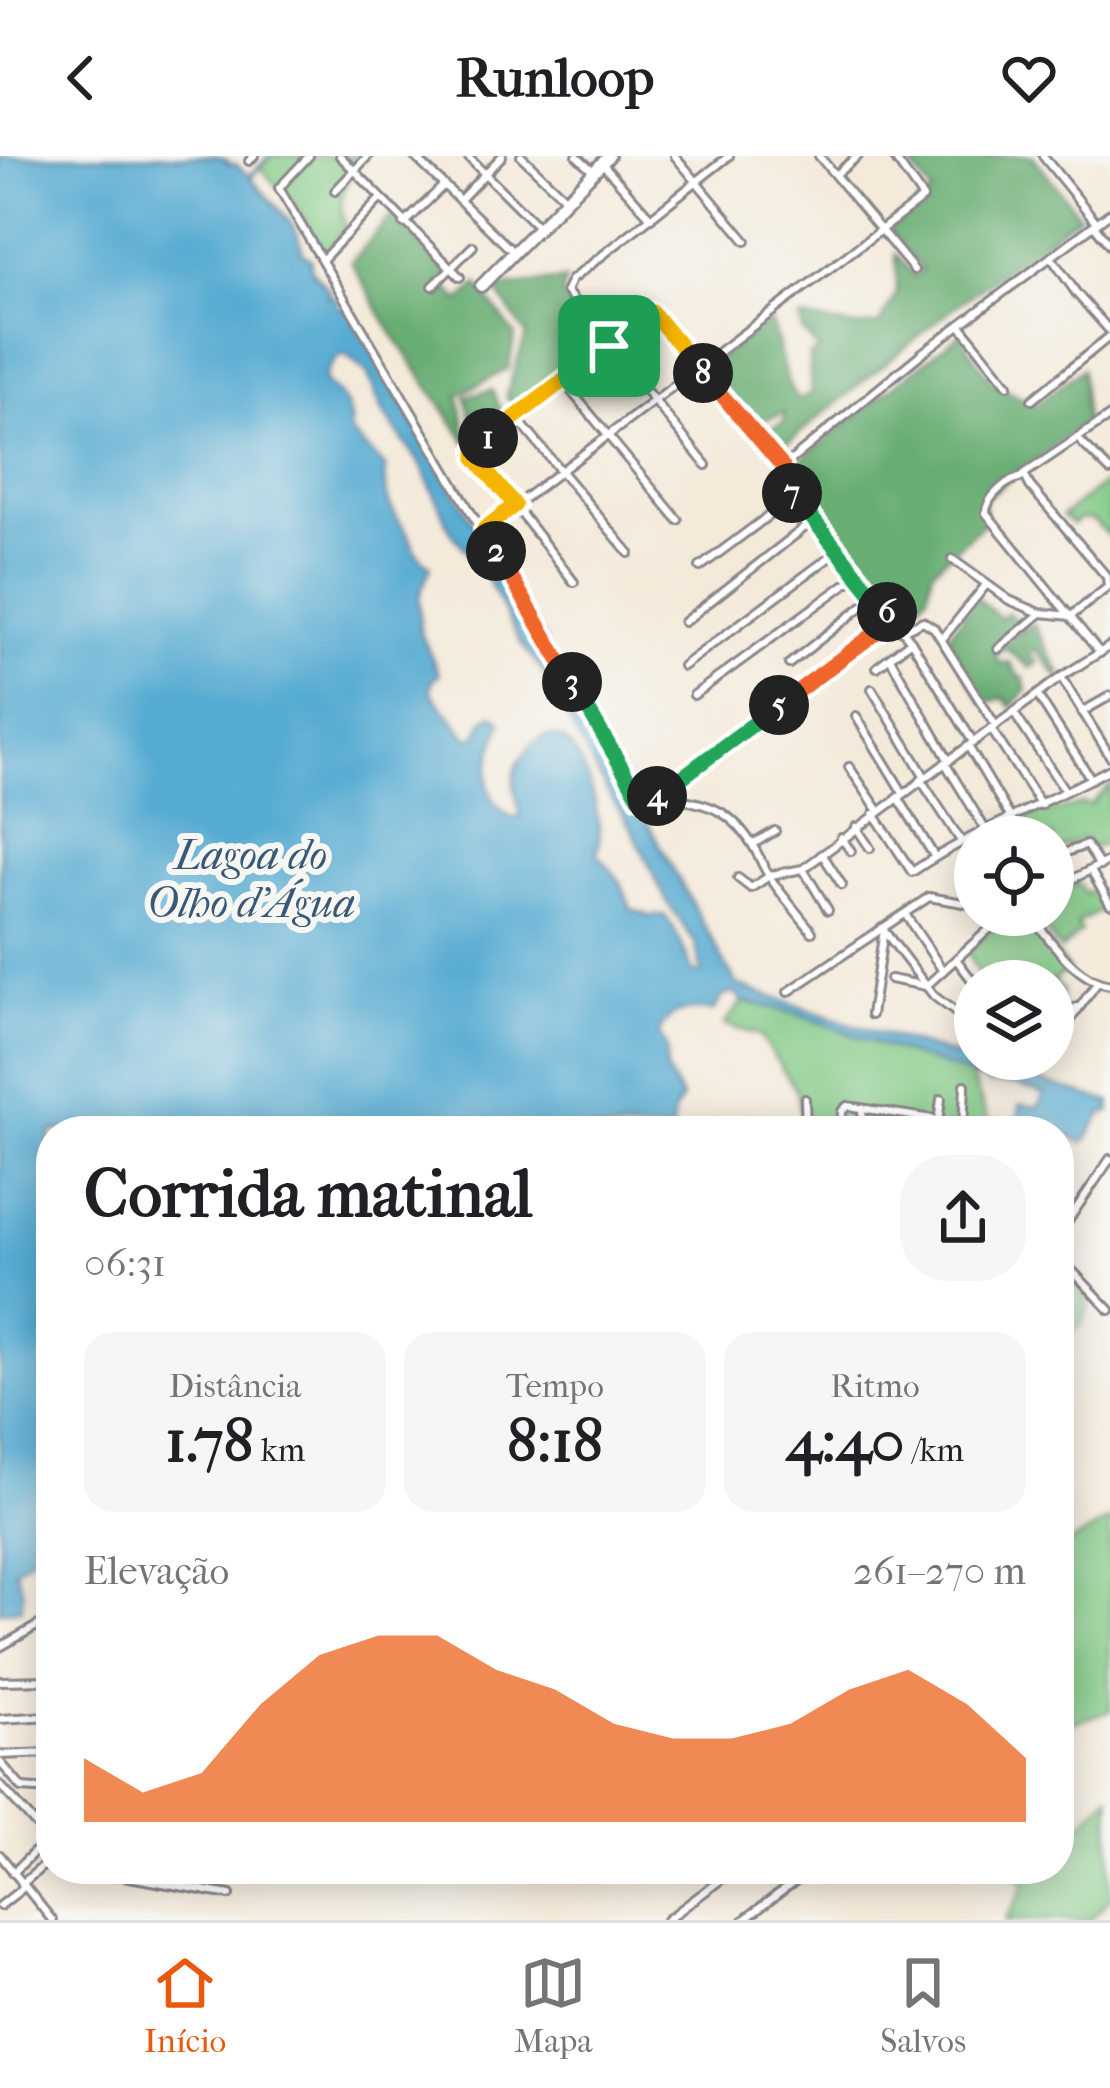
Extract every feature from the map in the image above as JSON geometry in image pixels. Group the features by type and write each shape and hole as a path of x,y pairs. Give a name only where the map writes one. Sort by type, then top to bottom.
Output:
{"main road":[{"path":"481,286 601,163"}],"street":[{"path":"309,156 279,188 639,797 704,801 754,843 812,932"},
{"path":"340,156 460,277"},
{"path":"335,191 368,156"},
{"path":"414,156 512,251"},
{"path":"467,156 537,226"},
{"path":"460,200 502,156"},
{"path":"521,156 566,199"},
{"path":"578,156 601,163 651,218"},
{"path":"675,156 746,242"},
{"path":"706,464 566,291 571,280 729,156"},
{"path":"820,156 914,270"},
{"path":"835,175 858,156"},
{"path":"484,529 883,229 923,193 893,156"},
{"path":"1043,156 1110,247"},
{"path":"404,224 443,186"},
{"path":"323,259 380,199"},
{"path":"783,467 960,325 1110,214"},
{"path":"433,286 473,246"},
{"path":"1032,400 1110,334 1051,256"},
{"path":"574,582 476,459 476,448 652,312 783,467 794,496 911,641 1010,816"},
{"path":"960,325 1007,385"},
{"path":"562,380 678,520"},
{"path":"514,416 629,553"},
{"path":"1100,653 986,514 987,503 1010,481 1110,416"},
{"path":"1077,438 1110,471"},
{"path":"952,559 1009,600 1041,613 1071,616 1108,587 1107,578 1024,476"},
{"path":"700,567 794,496"},
{"path":"684,622 814,521"},
{"path":"683,666 838,551"},
{"path":"694,695 857,575"},
{"path":"943,638 987,584"},
{"path":"789,664 874,596"},
{"path":"998,650 1041,613"},
{"path":"656,797 893,620"},
{"path":"902,632 923,622 943,638 1041,805"},
{"path":"877,667 911,641"},
{"path":"738,878 751,888 771,875 802,869 1061,677 1110,646"},
{"path":"890,658 972,816"},
{"path":"1061,677 1110,756"},
{"path":"872,689 954,830"},
{"path":"1038,696 1091,779"},
{"path":"1082,712 1110,696"},
{"path":"1014,713 1065,792"},
{"path":"856,716 934,856"},
{"path":"849,767 912,872 954,846"},
{"path":"1020,816 1110,769"},
{"path":"856,827 870,848"},
{"path":"754,843 775,831"},
{"path":"841,838 851,851"},
{"path":"1074,849 1086,845 1100,866"},
{"path":"822,854 842,885"},
{"path":"1074,879 1110,860"},
{"path":"802,869 829,910"},
{"path":"1091,871 1110,904"},
{"path":"788,992 935,896 954,900"},
{"path":"905,914 944,971"},
{"path":"883,929 926,986 954,1013"},
{"path":"871,1015 883,929"},
{"path":"926,986 982,936"},
{"path":"1048,936 1097,983 1110,985"},
{"path":"890,979 926,986"},
{"path":"1074,1015 1097,983"},
{"path":"1074,1006 1084,1001"},
{"path":"964,1116 965,1085"},
{"path":"805,1100 806,1116"},
{"path":"939,1116 941,1100"},
{"path":"843,1116 844,1108 862,1108 913,1116"},
{"path":"862,1108 862,1116"},
{"path":"1074,1211 1110,1159"},
{"path":"1099,1178 1110,1176"},
{"path":"1074,1273 1110,1310"},
{"path":"0,1647 36,1627"},
{"path":"0,1681 36,1680"},
{"path":"0,1719 36,1717"},
{"path":"0,1758 36,1754"},
{"path":"0,1758 22,1788 36,1790"},
{"path":"0,1785 36,1826"},
{"path":"13,1873 36,1853"},
{"path":"0,1856 52,1920"},
{"path":"0,1906 36,1872"},
{"path":"168,1884 230,1895"},
{"path":"667,1920 715,1884"},
{"path":"744,1920 791,1884"}],"green space":[{"path":"271,156 365,156 344,190 347,229 324,253 298,210 261,168"},
{"path":"904,156 1033,156 1079,215 948,312 779,450 761,433 784,422 785,413 752,423 705,368 770,321 798,400 811,393 809,356 819,350 802,331 800,318 856,327 879,325 897,293 896,254 914,276 922,270 889,231 932,193"},
{"path":"391,216 453,276 445,285 460,301 478,285 515,335 508,369 459,395 469,446 390,330 351,262"},
{"path":"566,280 562,293 603,344 516,411 506,395 526,335 495,288"},
{"path":"960,334 991,381 1035,405 1082,369 1085,422 984,499 985,522 933,569 928,594 912,610 916,617 904,624 787,470"},
{"path":"492,390 503,414 474,431 466,396"},
{"path":"1110,479 1110,538 1093,520 1079,519 1073,524 1062,516"},
{"path":"977,598 1001,619 1007,612 1022,625 1000,639 999,648 1033,623 1061,674 1057,676 1036,649 1029,653 1037,663 1030,668 1006,648 995,655 1000,663 1010,662 1027,690 1011,707 1004,698 983,703 946,638"},
{"path":"1110,785 1110,848 1104,844 1093,848 1083,838 1074,842 1074,816 1028,816 1043,807 1047,813 1085,803 1090,806"},
{"path":"1077,882 1086,895 1095,886 1109,906 1077,923 1081,931 1061,950 1050,936 1074,936"},
{"path":"985,936 1041,936 1061,960 972,960 967,951"},
{"path":"742,1002 791,1013 954,1068 954,1080 972,1080 987,1116 801,1116 796,1089 759,1035 724,1025"},
{"path":"1074,1281 1089,1306 1074,1330"},
{"path":"1110,1520 1110,1711 1074,1722 1074,1541"},
{"path":"1110,1795 1110,1898 1090,1920 1006,1920 1024,1884 1074,1884 1074,1832"}],"water":[{"name":"Lagoa do Olho d'Água","path":"0,156 215,156 236,164 249,176 269,156 251,178 297,232 311,269 330,291 327,296 350,311 538,634 543,635 548,653 600,736 737,985 954,1055 954,1069 807,1018 742,1002 735,993 724,995 713,1011 681,1012 662,1026 659,1034 667,1050 666,1071 682,1099 674,1116 36,1116 36,1538 31,1557 15,1569 23,1591 22,1608 0,1611","holes":["347,356 367,373 384,414 421,465 451,532 483,571 521,644 539,666 631,827 667,902 695,943 702,973 693,972 664,915 631,909 621,882 597,853 593,793 574,751 561,739 546,736 519,762 515,789 520,817 514,818 493,799 488,776 502,722 493,714 477,736 468,738 431,692 439,674 420,631 419,597 431,566 416,551 389,504 385,467 350,432 346,405 327,385 324,376 337,357"]},
{"name":"Lagoa do Olho d'Água","path":"982,1080 1037,1080 1110,1102 1110,1112 1102,1114 1084,1143 1074,1138 1074,1116 1019,1116 1020,1104 1038,1107 1045,1094 1013,1084"}],"route":[{"path":"652,312 783,467 782,475 794,496 893,620 656,797 646,799 639,797 484,529 515,505 474,453 514,416 609,346 652,312"}]}
